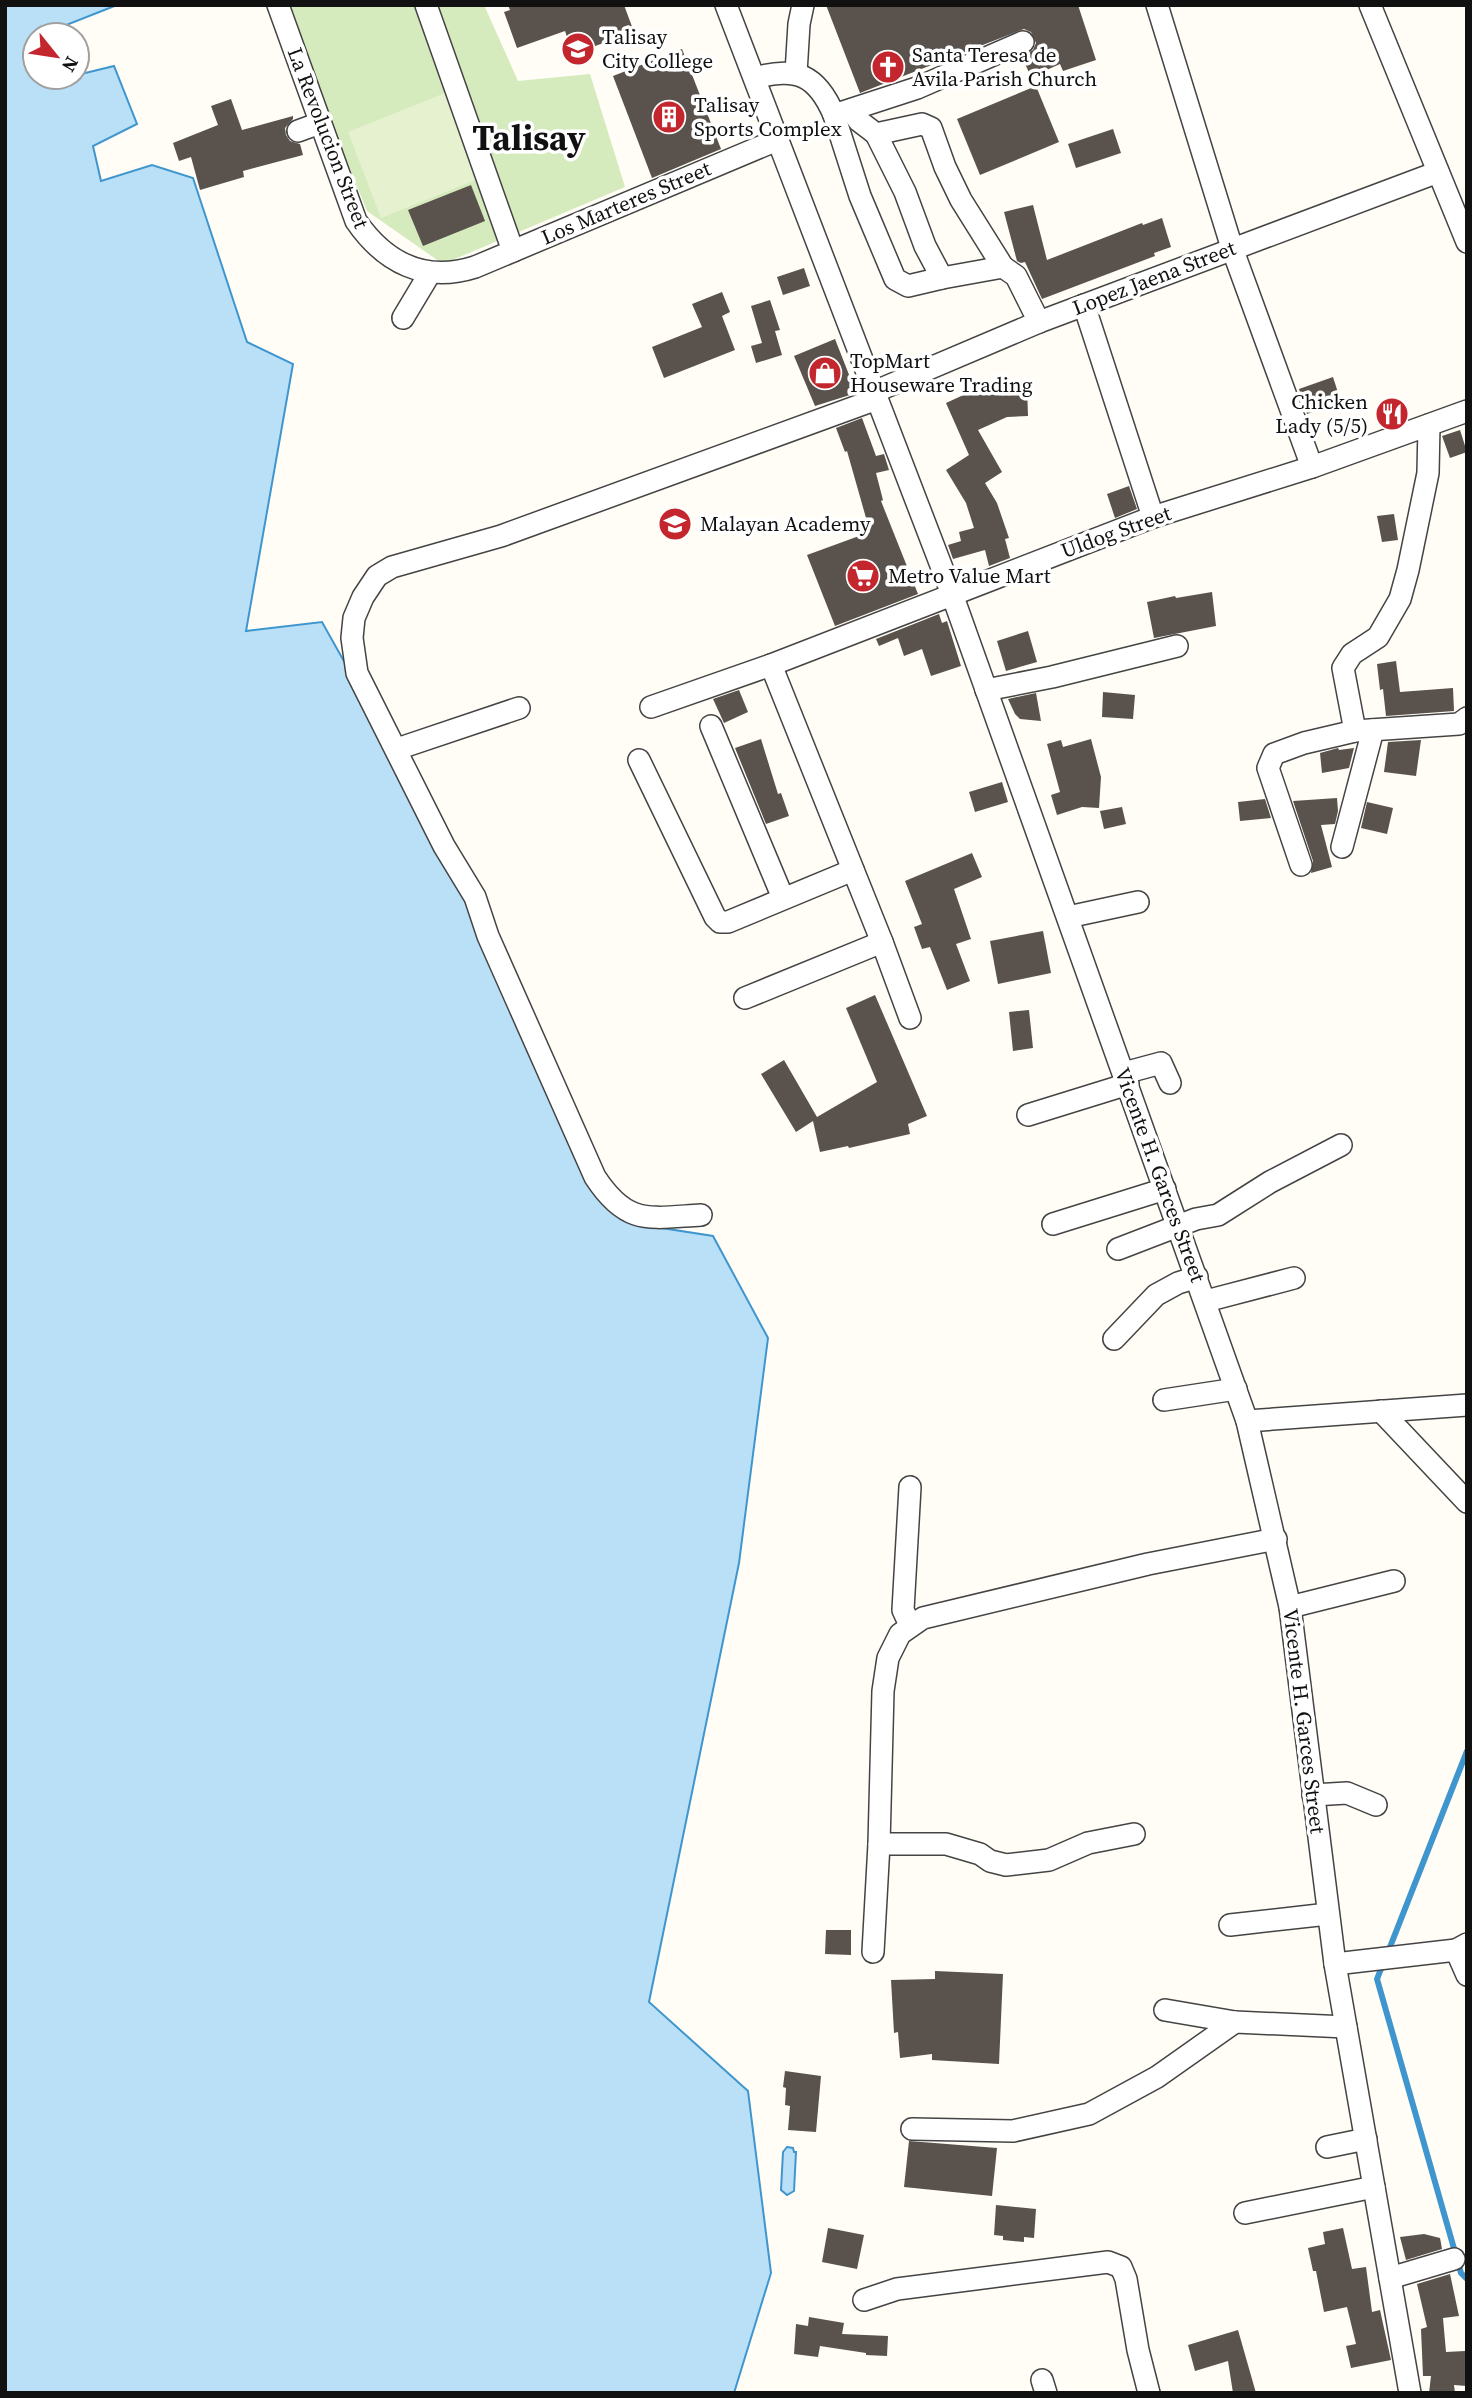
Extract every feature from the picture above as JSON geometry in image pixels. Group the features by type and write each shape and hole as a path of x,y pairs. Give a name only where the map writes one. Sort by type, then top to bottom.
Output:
{"street":[{"name":"La Revolucion Street","path":"278,5 356,221 367,237 407,266 430,273 455,274 475,267"},
{"path":"426,5 513,251"},
{"name":"Vicente H. Garces Street","path":"726,5 952,594 1247,1421 1290,1607 1335,1964 1410,2393"},
{"path":"796,73 803,5"},
{"path":"1157,5 1232,248 1312,467"},
{"path":"1370,5 1467,242"},
{"path":"843,112 917,88 1023,42"},
{"path":"755,78 774,73 796,73 812,81 828,102 876,134 905,191 925,246 942,278"},
{"path":"843,112 860,196 895,279 908,286 1003,267"},
{"path":"298,131 320,123"},
{"path":"876,134 922,124 931,128 961,200 1003,267 1016,276 1039,322"},
{"name":"Los Marteres Street","path":"475,267 777,140"},
{"name":"Lopez Jaena Street","path":"701,1215 644,1218 627,1212 608,1196 595,1177 488,936 475,897 444,846 357,673 352,638 354,618 363,597 377,576 392,567 501,536 875,395 1039,322 1438,172"},
{"path":"403,318 430,273"},
{"path":"1084,305 1153,517"},
{"name":"Uldog Street","path":"651,707 771,665 1153,517 1312,467 1467,411"},
{"path":"1342,848 1364,731 1343,668 1352,654 1378,637 1400,599 1428,473 1429,425"},
{"path":"986,690 1052,677 1177,646"},
{"path":"771,665 910,1018"},
{"path":"397,749 519,708"},
{"path":"1301,865 1268,768 1270,759 1278,751 1364,731 1460,724 1467,718"},
{"path":"711,726 783,898"},
{"path":"639,760 715,917 720,922 727,922 853,870"},
{"path":"1068,917 1138,902"},
{"path":"745,998 882,942"},
{"path":"1028,1115 1126,1079 1161,1063 1170,1083"},
{"path":"1118,1249 1196,1219 1218,1215 1270,1182 1341,1145"},
{"path":"1054,1224 1166,1189"},
{"path":"1114,1339 1156,1295 1178,1283 1197,1277"},
{"path":"1206,1301 1294,1278"},
{"path":"1164,1400 1236,1389"},
{"path":"1247,1421 1467,1405"},
{"path":"1381,1411 1467,1502"},
{"path":"910,1487 903,1610 910,1625"},
{"path":"873,1952 885,1675 893,1645 900,1633 923,1618 1148,1564 1276,1539"},
{"path":"1290,1607 1394,1581"},
{"path":"1313,1795 1347,1793 1377,1805"},
{"path":"879,1844 946,1844 980,1854 990,1861 1006,1866 1049,1860 1088,1843 1134,1833"},
{"path":"1230,1925 1328,1914"},
{"path":"1335,1964 1462,1947 1467,1975"},
{"path":"1164,2010 1235,2022 1346,2027"},
{"path":"912,2129 1013,2131 1089,2114 1157,2077 1235,2022"},
{"path":"1327,2147 1366,2140"},
{"path":"1245,2213 1374,2187"},
{"path":"1390,2278 1454,2259"},
{"path":"864,2300 897,2290 1108,2263 1115,2265 1121,2267 1126,2279 1138,2350 1149,2393"}],"green space":[{"path":"283,5 484,5 518,81 590,74 625,187 443,264 367,211"},
{"path":"445,93 478,179 381,218 348,132"}],"water":[{"path":"5,5 117,5 76,21 21,21 21,91 91,91 91,72 114,66 137,124 93,146 101,181 152,165 193,178 247,342 293,364 246,631 322,622 414,786 440,860 476,906 568,1124 636,1224 713,1236 768,1338 739,1563 649,2002 748,2091 771,2273 734,2393 5,2393"},
{"path":"787,2147 796,2152 794,2191 787,2195 781,2190 783,2152"}],"building":[{"path":"508,5 624,5 634,32 573,54 565,31 517,48 504,12 510,10"},
{"name":"Santa Teresa de Avila Parish Church","path":"826,5 1078,5 1096,60 1063,71 1060,64 1031,77 1022,57 1033,50 1036,43 1031,32 1024,29 860,93"},
{"name":"Talisay Sports Complex","path":"682,49 721,149 652,178 613,76"},
{"path":"1036,86 1059,142 980,175 957,119"},
{"path":"231,99 242,130 293,116 285,128 286,135 290,141 300,144 303,155 243,171 244,177 200,190 191,157 179,161 173,143 218,125 211,106"},
{"path":"1113,129 1121,153 1076,168 1068,144"},
{"path":"471,185 485,221 423,246 408,210"},
{"path":"1033,205 1047,260 1142,223 1143,225 1162,218 1171,247 1154,253 1155,256 1042,299 1025,262 1017,261 1004,212"},
{"path":"804,268 810,286 783,295 777,277"},
{"path":"722,292 730,312 722,316 735,350 664,378 652,347 702,327 692,304"},
{"path":"770,300 780,330 775,331 782,355 756,363 751,346 762,343 751,306"},
{"name":"TopMart Houseware Trading","path":"835,339 855,390 852,391 853,394 815,406 794,356"},
{"path":"1333,377 1341,402 1307,414 1299,389"},
{"path":"1016,382 1016,388 1027,388 1028,416 1007,417 978,430 1002,472 985,483 997,503 1009,538 1005,539 1010,558 989,566 985,550 953,559 948,545 961,541 959,532 974,528 966,503 946,470 969,455 946,403 983,386"},
{"name":"Metro Value Mart","path":"862,418 876,456 884,454 889,470 876,473 883,500 881,501 918,594 835,626 807,555 870,532 847,451 845,452 836,428"},
{"path":"1460,430 1467,452 1450,458 1442,436"},
{"path":"1129,486 1137,509 1115,518 1107,494"},
{"path":"1394,514 1398,540 1382,542 1377,516"},
{"path":"1212,592 1216,626 1154,638 1147,602"},
{"path":"939,614 942,623 947,621 961,666 931,676 922,649 904,656 898,638 879,646 876,639"},
{"path":"1028,631 1037,662 1006,671 997,641"},
{"path":"1396,661 1400,692 1453,688 1454,711 1386,716 1377,664"},
{"path":"739,690 748,712 724,723 713,699"},
{"path":"1103,692 1135,695 1133,719 1102,717"},
{"path":"1036,693 1041,721 1020,719 1008,699"},
{"path":"761,739 778,794 781,793 789,816 766,824 735,748"},
{"path":"1091,739 1101,777 1099,808 1082,807 1057,815 1051,795 1060,792 1047,744 1061,740 1063,747"},
{"path":"1421,740 1416,776 1384,772 1388,742"},
{"path":"1338,748 1354,748 1349,768 1322,773 1320,753"},
{"path":"1002,782 1008,802 975,812 969,792"},
{"path":"1337,798 1335,824 1321,825 1332,867 1311,873 1313,861 1293,801"},
{"path":"1265,799 1271,818 1240,821 1238,802"},
{"path":"1367,802 1393,808 1387,834 1361,828"},
{"path":"1122,807 1126,824 1104,829 1100,811"},
{"path":"972,853 982,877 954,889 971,939 956,944 970,981 947,990 930,947 922,949 914,927 922,924 905,881"},
{"path":"1043,931 1051,973 998,984 990,941"},
{"path":"875,995 927,1116 908,1124 910,1134 820,1152 813,1121 796,1132 761,1074 784,1060 817,1117 877,1082 846,1008"},
{"path":"1029,1010 1033,1048 1013,1051 1009,1012"},
{"path":"826,1930 851,1930 851,1955 825,1954"},
{"path":"935,1971 1003,1974 999,2064 932,2060 932,2054 900,2058 898,2032 894,2033 891,1980 935,1979"},
{"path":"785,2071 821,2076 816,2132 788,2130 790,2106 785,2105"},
{"path":"909,2141 997,2148 992,2196 904,2187"},
{"path":"996,2205 1036,2209 1034,2238 1024,2237 1024,2242 1003,2240 1003,2236 994,2235"},
{"path":"828,2228 864,2235 857,2269 822,2262"},
{"path":"1343,2228 1352,2269 1366,2267 1372,2312 1380,2310 1391,2360 1351,2368 1346,2346 1356,2344 1347,2307 1324,2312 1316,2271 1313,2271 1308,2248 1325,2244 1323,2232"},
{"path":"1424,2234 1440,2238 1442,2249 1406,2260 1400,2237"},
{"path":"1450,2274 1459,2316 1443,2318 1446,2352 1465,2351 1467,2386 1454,2385 1455,2393 1429,2393 1431,2376 1423,2376 1421,2329 1427,2327 1417,2284"},
{"path":"809,2317 844,2323 842,2334 888,2336 887,2356 866,2355 820,2346 818,2357 794,2354 796,2324 808,2326"},
{"path":"1238,2330 1256,2393 1233,2393 1228,2361 1195,2371 1188,2345"}],"waterway":[{"path":"1390,1947 1467,1751"},
{"path":"1383,1964 1377,1979 1461,2273 1467,2279"}],"place":[{"name":"Talisay City College","path":"578,49"},
{"name":"Santa Teresa de Avila Parish Church","path":"888,67"},
{"name":"Talisay Sports Complex","path":"669,117"},
{"name":"TopMart Houseware Trading","path":"825,373"},
{"name":"Chicken Lady (5/5)","path":"1392,414"},
{"name":"Malayan Academy","path":"675,524"},
{"name":"Metro Value Mart","path":"863,576"}],"district":[{"name":"Talisay","path":"529,138"}]}
